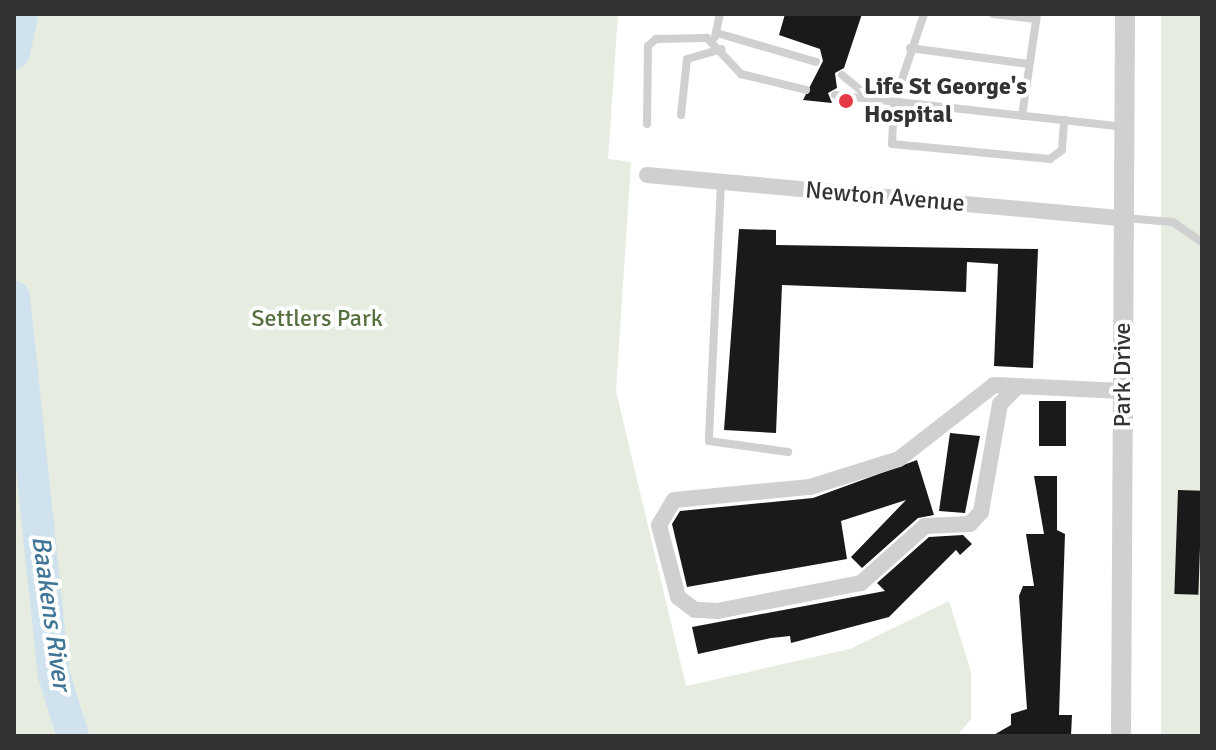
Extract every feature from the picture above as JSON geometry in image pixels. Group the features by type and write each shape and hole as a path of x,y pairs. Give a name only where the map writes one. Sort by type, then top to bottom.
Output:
{"street":[{"name":"Park Drive","path":"1121,736 1125,14"},
{"name":"Newton Avenue","path":"647,175 1124,218"},
{"path":"1017,387 1000,404 981,512 970,524 925,526 861,583 717,611 695,610 678,597 659,525 674,500 848,477 907,456 980,390 1017,387 1123,391"}],"lane":[{"path":"720,14 715,37 741,74 806,90"},
{"path":"924,14 910,48 894,103 889,139 916,149 1056,158 1064,120"},
{"path":"993,14 1037,16 1022,116"},
{"path":"647,124 651,41 715,37 816,62"},
{"path":"910,48 1029,64"},
{"path":"681,115 687,59 722,49"},
{"path":"842,75 868,96"},
{"path":"835,95 868,96 894,103 1124,127"},
{"path":"721,183 709,441 788,452"},
{"path":"1124,218 1173,222 1202,242"}],"green space":[{"name":"Settlers Park","path":"14,14 618,14 608,159 631,162 616,391 686,686 850,649 949,601 971,672 971,719 957,736 14,736"},
{"path":"1161,14 1202,14 1202,736 1161,736"}],"building":[{"path":"785,14 862,14 844,68 835,73 837,88 828,93 832,103 803,100 823,61 820,49 779,35"},
{"path":"739,229 776,230 776,245 1038,249 1033,368 994,366 998,264 967,262 966,292 782,285 776,433 724,430"},
{"path":"1039,401 1066,401 1066,446 1039,446"},
{"path":"950,433 980,436 965,513 939,511"},
{"path":"917,460 934,515 918,518 862,568 851,557 906,500 841,521 847,559 687,587 672,524 680,511 813,498"},
{"path":"1034,476 1057,476 1057,530 1065,534 1059,715 1072,715 1071,736 992,736 1011,725 1011,714 1027,709 1019,596 1023,586 1034,586 1026,534 1044,534"},
{"path":"1178,490 1202,491 1198,595 1174,594"},
{"path":"963,535 972,544 960,555 956,550 889,617 791,643 790,636 771,638 698,654 692,627 885,591 877,583 929,537"}],"waterway":[{"name":"Baakens River","path":"14,53 22,14"},
{"name":"Baakens River","path":"14,297 54,675 73,736"}],"place":[{"name":"Life St George's Hospital","path":"846,101"}]}
